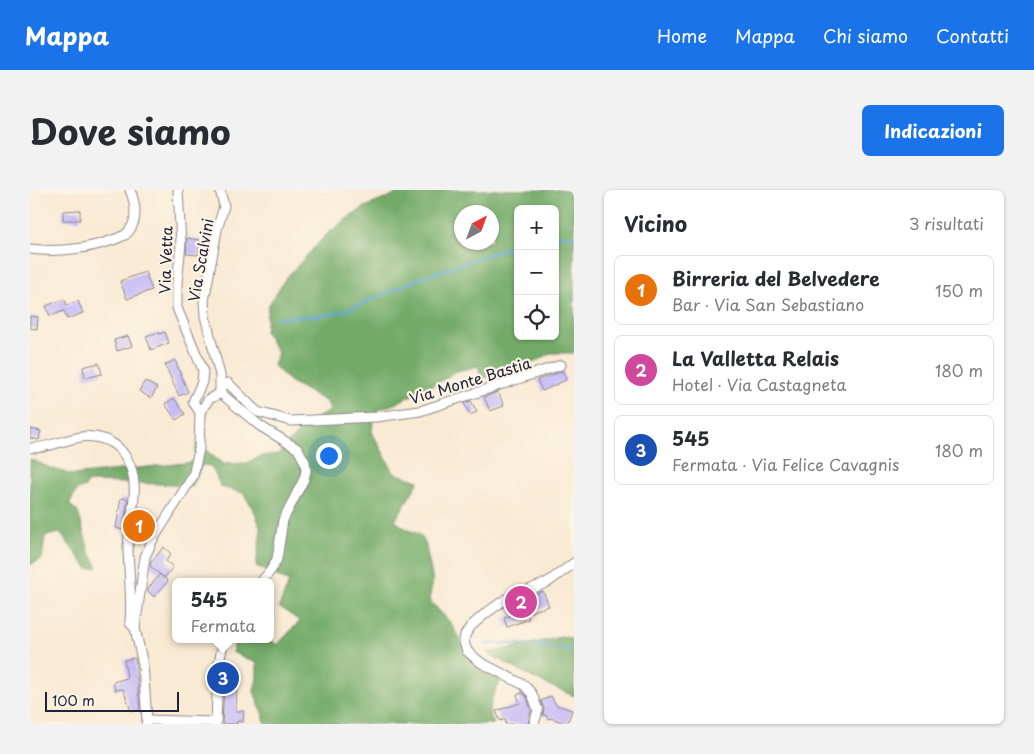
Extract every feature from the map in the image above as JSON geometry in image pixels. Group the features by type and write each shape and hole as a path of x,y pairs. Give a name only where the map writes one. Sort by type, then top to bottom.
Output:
{"street":[{"path":"30,249 68,251 125,235 130,231 134,222 135,209 130,190"},
{"name":"Via Vetta","path":"178,190 181,244 176,283 177,308 203,370 202,382 193,402 200,412"},
{"name":"Via Scalvini","path":"220,190 224,206 217,230 204,300 205,316 220,375 220,391"},
{"name":"Via Monte Bastia","path":"220,391 225,384 230,384 258,412 291,421 392,416 420,411 561,365"},
{"path":"223,643 218,667 216,723 146,722 143,665 135,628 145,557 152,541 193,476 199,449 200,412 208,399 220,391 260,426 298,449 305,462 306,471 304,479 283,520 277,559 264,578"},
{"path":"30,448 74,438 92,437 108,440 120,448 129,462 135,476 128,549 132,600 130,623 135,628"},
{"path":"534,724 537,719 538,710 532,694 524,685 478,660 467,651 464,642 465,635 470,627 506,599 548,582 574,563"}],"green space":[{"path":"406,190 574,190 574,353 551,353 506,377 481,377 478,366 454,372 445,379 378,410 373,423 372,432 394,473 419,481 395,521 408,530 419,534 425,542 433,581 429,600 450,622 462,642 481,665 502,678 492,698 489,713 494,724 266,724 254,691 257,678 257,663 232,652 235,643 274,643 277,645 300,621 279,607 289,582 256,566 261,529 254,510 243,493 221,487 211,466 202,465 192,487 161,484 88,482 85,487 77,490 69,504 78,512 89,551 98,567 88,569 60,533 45,536 42,559 30,565 30,459 73,475 194,462 197,443 223,464 246,463 261,456 278,454 308,422 330,411 327,402 289,381 273,365 278,353 265,332 268,306 285,279 326,235 365,207"},
{"path":"561,637 574,638 574,696 539,681 487,653"}],"building":[{"path":"80,210 80,220 63,220 63,211"},
{"path":"187,238 200,240 198,255 186,254"},
{"path":"145,272 152,290 127,299 120,281"},
{"path":"64,299 67,305 78,301 83,313 67,319 64,311 50,316 46,306"},
{"path":"30,316 38,317 37,329 30,328"},
{"path":"159,332 159,334 165,332 169,343 151,350 146,336"},
{"path":"128,336 132,346 117,351 114,340"},
{"path":"175,360 188,392 179,396 165,365"},
{"path":"99,363 102,374 85,378 83,367"},
{"path":"563,371 566,380 542,391 537,380"},
{"path":"145,381 157,388 151,398 139,391"},
{"path":"498,392 504,406 490,411 484,397"},
{"path":"174,398 185,414 176,420 165,404"},
{"path":"471,401 477,412 470,415 464,403"},
{"path":"30,429 41,431 39,440 30,438"},
{"path":"121,498 128,499 123,530 116,528"},
{"path":"164,547 171,554 166,561 173,567 164,578 150,566 151,562"},
{"path":"160,574 168,581 154,597 147,590"},
{"path":"543,591 549,606 527,613 529,619 507,627 504,618 512,615 508,605"},
{"path":"135,658 140,710 131,711 123,689 115,690 113,682 127,678 124,660"},
{"path":"224,685 237,685 236,711 244,711 243,722 237,721 237,724 222,724"},
{"path":"522,693 527,697 531,710 528,724 505,724 506,719 500,721 496,711 520,703 517,695"},
{"path":"551,696 556,705 572,710 567,724 551,718 548,719 546,715 543,716 544,708 541,701"}],"waterway":[{"path":"559,235 574,236"},
{"path":"276,318 328,315 348,310 416,280 514,245"},
{"path":"486,644 530,644 574,651"}],"place":[{"name":"Birreria del Belvedere","path":"139,526"},
{"name":"La Valletta Relais","path":"521,602"},
{"name":"545","path":"223,678"}]}
